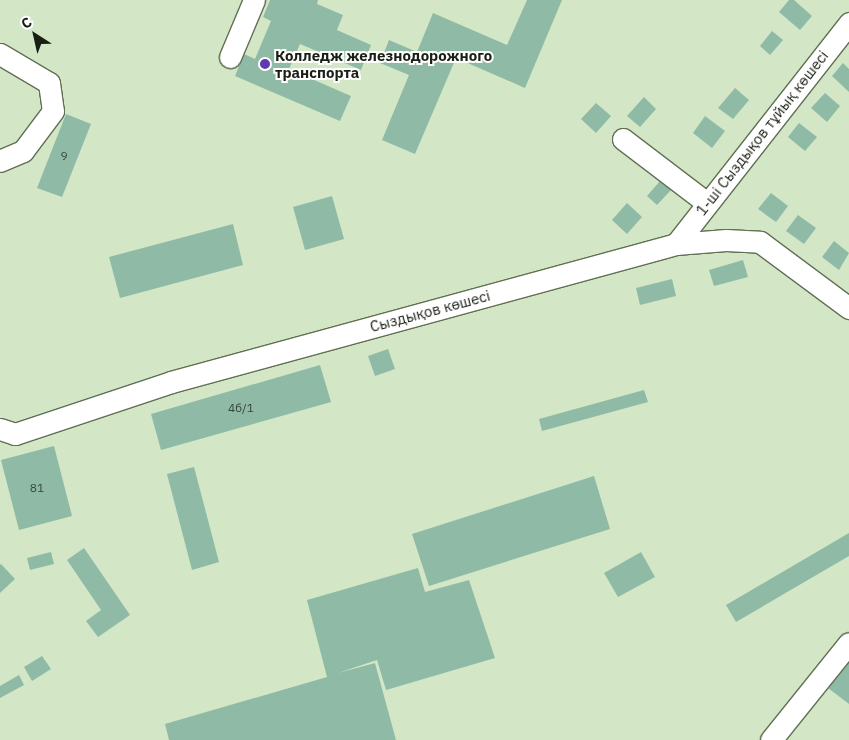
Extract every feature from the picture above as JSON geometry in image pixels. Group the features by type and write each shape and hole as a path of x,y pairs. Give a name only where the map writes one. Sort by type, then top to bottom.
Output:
{"street":[{"path":"230,56 254,0"},
{"name":"1-ші Сыздықов тұйық көшесі","path":"676,244 849,23"},
{"path":"0,54 49,83 54,110 23,150 0,161"},
{"path":"623,138 707,203"},
{"name":"Сыздықов көшесі","path":"0,429 15,434 171,382 676,244 726,240 760,242 849,308"},
{"path":"771,740 849,644"}],"building":[{"name":"Колледж железнодорожного транспорта","path":"270,0 318,0 317,4 343,15 337,30 371,45 361,70 300,44 289,69 351,96 340,121 235,76 244,54 255,59 271,21 263,17"},
{"path":"527,0 562,0 525,88 456,58 415,154 382,140 409,75 380,63 389,40 417,52 433,13 507,45"},
{"path":"789,0 794,0 812,16 800,30 779,12"},
{"path":"772,31 783,40 770,55 760,46"},
{"path":"843,63 849,69 849,92 832,76"},
{"path":"735,88 749,100 733,119 718,108"},
{"path":"825,93 840,106 827,122 811,108"},
{"path":"644,97 656,109 640,127 627,116"},
{"path":"596,103 611,116 596,133 581,119"},
{"path":"66,114 91,124 62,197 37,188"},
{"path":"705,116 725,131 712,148 693,133"},
{"path":"799,123 817,137 805,151 788,137"},
{"path":"660,181 671,190 657,205 647,196"},
{"path":"771,193 788,206 776,222 758,209"},
{"path":"332,196 344,239 305,250 293,207"},
{"path":"627,203 642,217 627,234 612,220"},
{"path":"798,215 816,228 804,244 786,231"},
{"path":"233,224 243,265 120,298 109,257"},
{"path":"834,241 849,253 839,270 822,257"},
{"path":"743,260 748,277 714,286 709,270"},
{"path":"672,279 676,296 640,305 636,288"},
{"path":"388,349 395,369 375,376 368,356"},
{"path":"320,365 331,402 161,450 151,414"},
{"path":"644,390 648,402 542,431 539,419"},
{"path":"54,446 72,516 19,530 1,460"},
{"path":"194,467 219,562 192,570 167,474"},
{"path":"594,476 610,529 429,586 412,534"},
{"path":"849,533 849,556 736,622 726,605"},
{"path":"84,548 130,615 98,637 86,621 101,610 67,560"},
{"path":"51,552 54,564 30,570 27,558"},
{"path":"641,552 655,577 618,597 604,573"},
{"path":"0,565 15,579 0,593"},
{"path":"418,568 425,592 469,580 495,658 386,690 377,660 338,673 375,663 396,740 169,740 165,724 327,677 307,600"},
{"path":"42,656 51,669 32,681 24,667"},
{"path":"849,661 849,704 828,688"},
{"path":"19,675 24,685 0,698 0,686"}],"place":[{"name":"Колледж железнодорожного транспорта","path":"265,64"}]}
